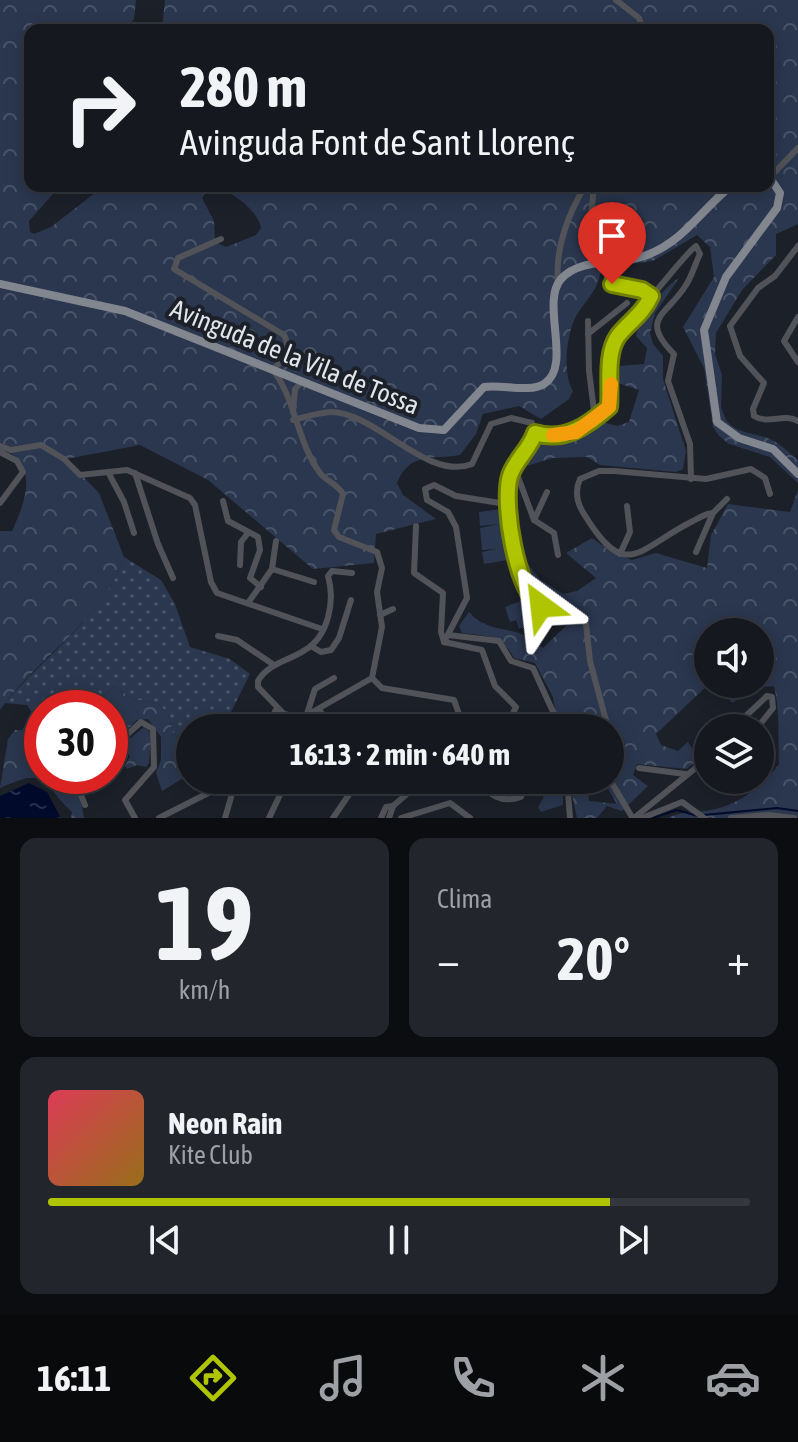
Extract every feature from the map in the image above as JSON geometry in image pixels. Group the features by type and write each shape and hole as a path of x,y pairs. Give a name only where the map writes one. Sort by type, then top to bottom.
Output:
{"main road":[{"path":"774,184 780,193 777,208 726,277 704,330 704,347 711,371 717,422 739,438 773,449 798,474"},
{"path":"558,282 572,269 644,256 676,240 725,192"},
{"name":"Avinguda de la Vila de Tossa","path":"0,284 125,311 419,428 444,430 484,387 534,387 550,377 556,364 554,301 558,282"}],"street":[{"path":"616,0 639,18 641,24"},
{"path":"774,171 798,148"},
{"path":"558,282 557,267 568,220 582,192"},
{"path":"593,192 591,217 607,276 612,284 652,293"},
{"path":"221,239 178,258 174,269 284,335 288,352 273,370 293,420 318,469 343,494 334,530 339,537 377,552 381,559 377,592 381,636 372,678"},
{"path":"798,246 775,276 758,288 730,330 740,356 764,383 753,409 754,416 762,420 783,417 798,421"},
{"path":"535,433 570,434 609,407 611,352 617,337 642,314 652,293 692,247 700,248 686,287 661,312 656,329 658,338 674,354 668,381 690,444 691,479"},
{"path":"588,334 627,303"},
{"path":"798,317 784,341 798,362"},
{"path":"588,321 595,419"},
{"path":"289,377 293,405"},
{"path":"293,420 295,389 302,382"},
{"path":"293,420 332,412 354,419 441,465 462,467 472,464 486,431 497,421 527,420 535,433"},
{"path":"535,433 514,466 506,504 514,546 530,596 541,606 574,614 586,624 590,661 604,714"},
{"path":"0,452 11,453 41,445 64,459 80,475 135,473 190,498 195,505 214,589 224,596 322,629"},
{"path":"0,446 11,453 23,472 4,490 0,503"},
{"path":"514,466 534,520 554,533 558,555"},
{"path":"727,499 713,513 669,533 641,555 620,554 599,539 579,507 576,488 580,479 599,471 691,479 751,469 765,478 770,494"},
{"path":"108,472 124,502 134,533"},
{"path":"135,473 158,544 173,578"},
{"path":"446,638 467,601 457,531 448,512 427,500 425,489 434,485 456,496 506,504"},
{"path":"534,520 547,492"},
{"path":"223,501 227,520 248,533 254,533 260,543 250,578 261,587"},
{"path":"620,554 630,532 627,506"},
{"path":"696,552 713,513"},
{"path":"416,526 414,573 443,593 441,632 446,638 474,646 486,655 495,686 516,707 513,714"},
{"path":"240,565 241,542 248,533"},
{"path":"248,603 272,569 276,541"},
{"path":"272,569 314,582"},
{"path":"284,714 258,687 258,681 274,665 311,646 322,629 333,592 328,576 332,571 352,573"},
{"path":"311,646 321,652 331,650 339,638 351,600"},
{"path":"380,615 393,609"},
{"path":"218,636 237,640 274,665"},
{"path":"446,638 499,641 511,661 533,668 554,714"},
{"path":"305,714 315,689 334,678"},
{"path":"310,714 372,678"},
{"path":"372,678 382,688 454,700 459,714"},
{"path":"748,714 767,696 774,704 767,714"},
{"path":"274,714 277,708"},
{"path":"319,709 322,714"},
{"path":"128,734 141,722 153,729 154,767 125,800 135,818"},
{"path":"639,768 685,774"},
{"path":"622,799 625,818 633,818 694,768"},
{"path":"82,794 85,805"},
{"path":"159,818 207,794"},
{"path":"225,818 231,794"},
{"path":"269,818 280,794"},
{"path":"333,818 349,794"},
{"path":"389,818 393,806 407,794"},
{"path":"489,794 506,800 521,797 522,794"},
{"path":"568,794 570,818"},
{"path":"619,794 633,818"},
{"path":"642,818 682,802 704,818"},
{"path":"401,818 450,803 470,818"},
{"path":"381,818 386,807 393,806"},
{"path":"731,818 768,815 794,818"}],"green space":[{"path":"0,0 136,0 134,19 130,24 24,24 24,192 55,192 29,221 30,232 34,234 51,227 96,192 206,192 202,198 214,221 215,242 226,247 256,235 261,228 255,214 227,192 774,192 774,24 163,24 165,0 798,0 798,224 776,234 776,255 742,290 716,333 715,354 722,375 721,407 726,420 741,431 776,442 798,460 798,483 770,457 729,444 713,427 704,368 683,327 714,277 710,247 697,235 653,261 617,266 600,274 596,288 571,330 567,367 573,391 569,399 541,419 519,406 483,414 476,434 460,455 416,461 402,473 397,483 403,495 436,519 376,534 374,563 313,569 208,480 140,445 66,459 99,493 124,557 101,601 0,710 0,531 12,531 22,507 26,483 25,472 12,454 0,447"},
{"path":"679,278 655,313 650,333 653,344 663,356 663,379 686,451 683,469 676,472 600,465 587,457 553,458 526,466 530,455 541,444 571,439 602,422 617,426 629,422 639,390 618,383 620,366 644,364 647,348 636,336 638,329 653,304"},
{"path":"798,490 798,818 668,818 717,809 747,794 774,794 774,770 779,764 774,618 694,618 694,698 656,734 661,745 678,751 688,742 694,752 694,763 686,769 637,764 633,775 648,786 622,811 607,806 597,818 577,818 572,794 588,794 589,801 617,804 611,794 624,794 624,714 556,714 553,697 535,663 514,658 504,645 493,638 462,633 459,626 469,612 477,620 522,634 543,648 572,620 575,611 549,603 535,594 519,553 540,579 563,594 577,591 596,578 566,553 592,538 613,553 632,560 656,553 707,568 711,535 728,504 790,512"},
{"path":"502,509 508,560 484,564 482,552 496,549 482,550 480,528 499,524 480,526 479,512"},
{"path":"124,557 161,580 175,604 190,647 230,659 250,674 230,714 176,714 176,735 168,714 158,703 132,699 128,696 128,690 115,686 110,690 24,690 24,705 5,703 88,617 115,578"},
{"path":"526,599 532,614 538,612 541,620 519,629 516,620 510,622 505,607"},
{"path":"128,696 158,703 168,714 176,735 176,782 162,791 156,773 161,760 161,737 148,719 137,720 128,729"},
{"path":"144,727 151,733 146,767 137,765 128,769 128,740"},
{"path":"15,730 22,730 24,734 24,779 0,788 8,739"},
{"path":"56,794 80,794 84,818 71,818 72,812"},
{"path":"538,794 563,794 563,805 541,812 538,807 544,797"}],"water":[{"path":"24,785 24,794 48,794 61,818 0,818 0,796"}],"waterway":[{"path":"704,815 777,808 798,811"},
{"path":"653,818 677,810 698,816"}],"slow traffic":[{"path":"553,435 576,432 609,407 611,384"}],"route":[{"path":"541,606 530,596 514,546 506,491 514,466 535,433 550,436 576,432 609,407 611,352 617,337 642,314 651,296 642,290 612,284"}]}
